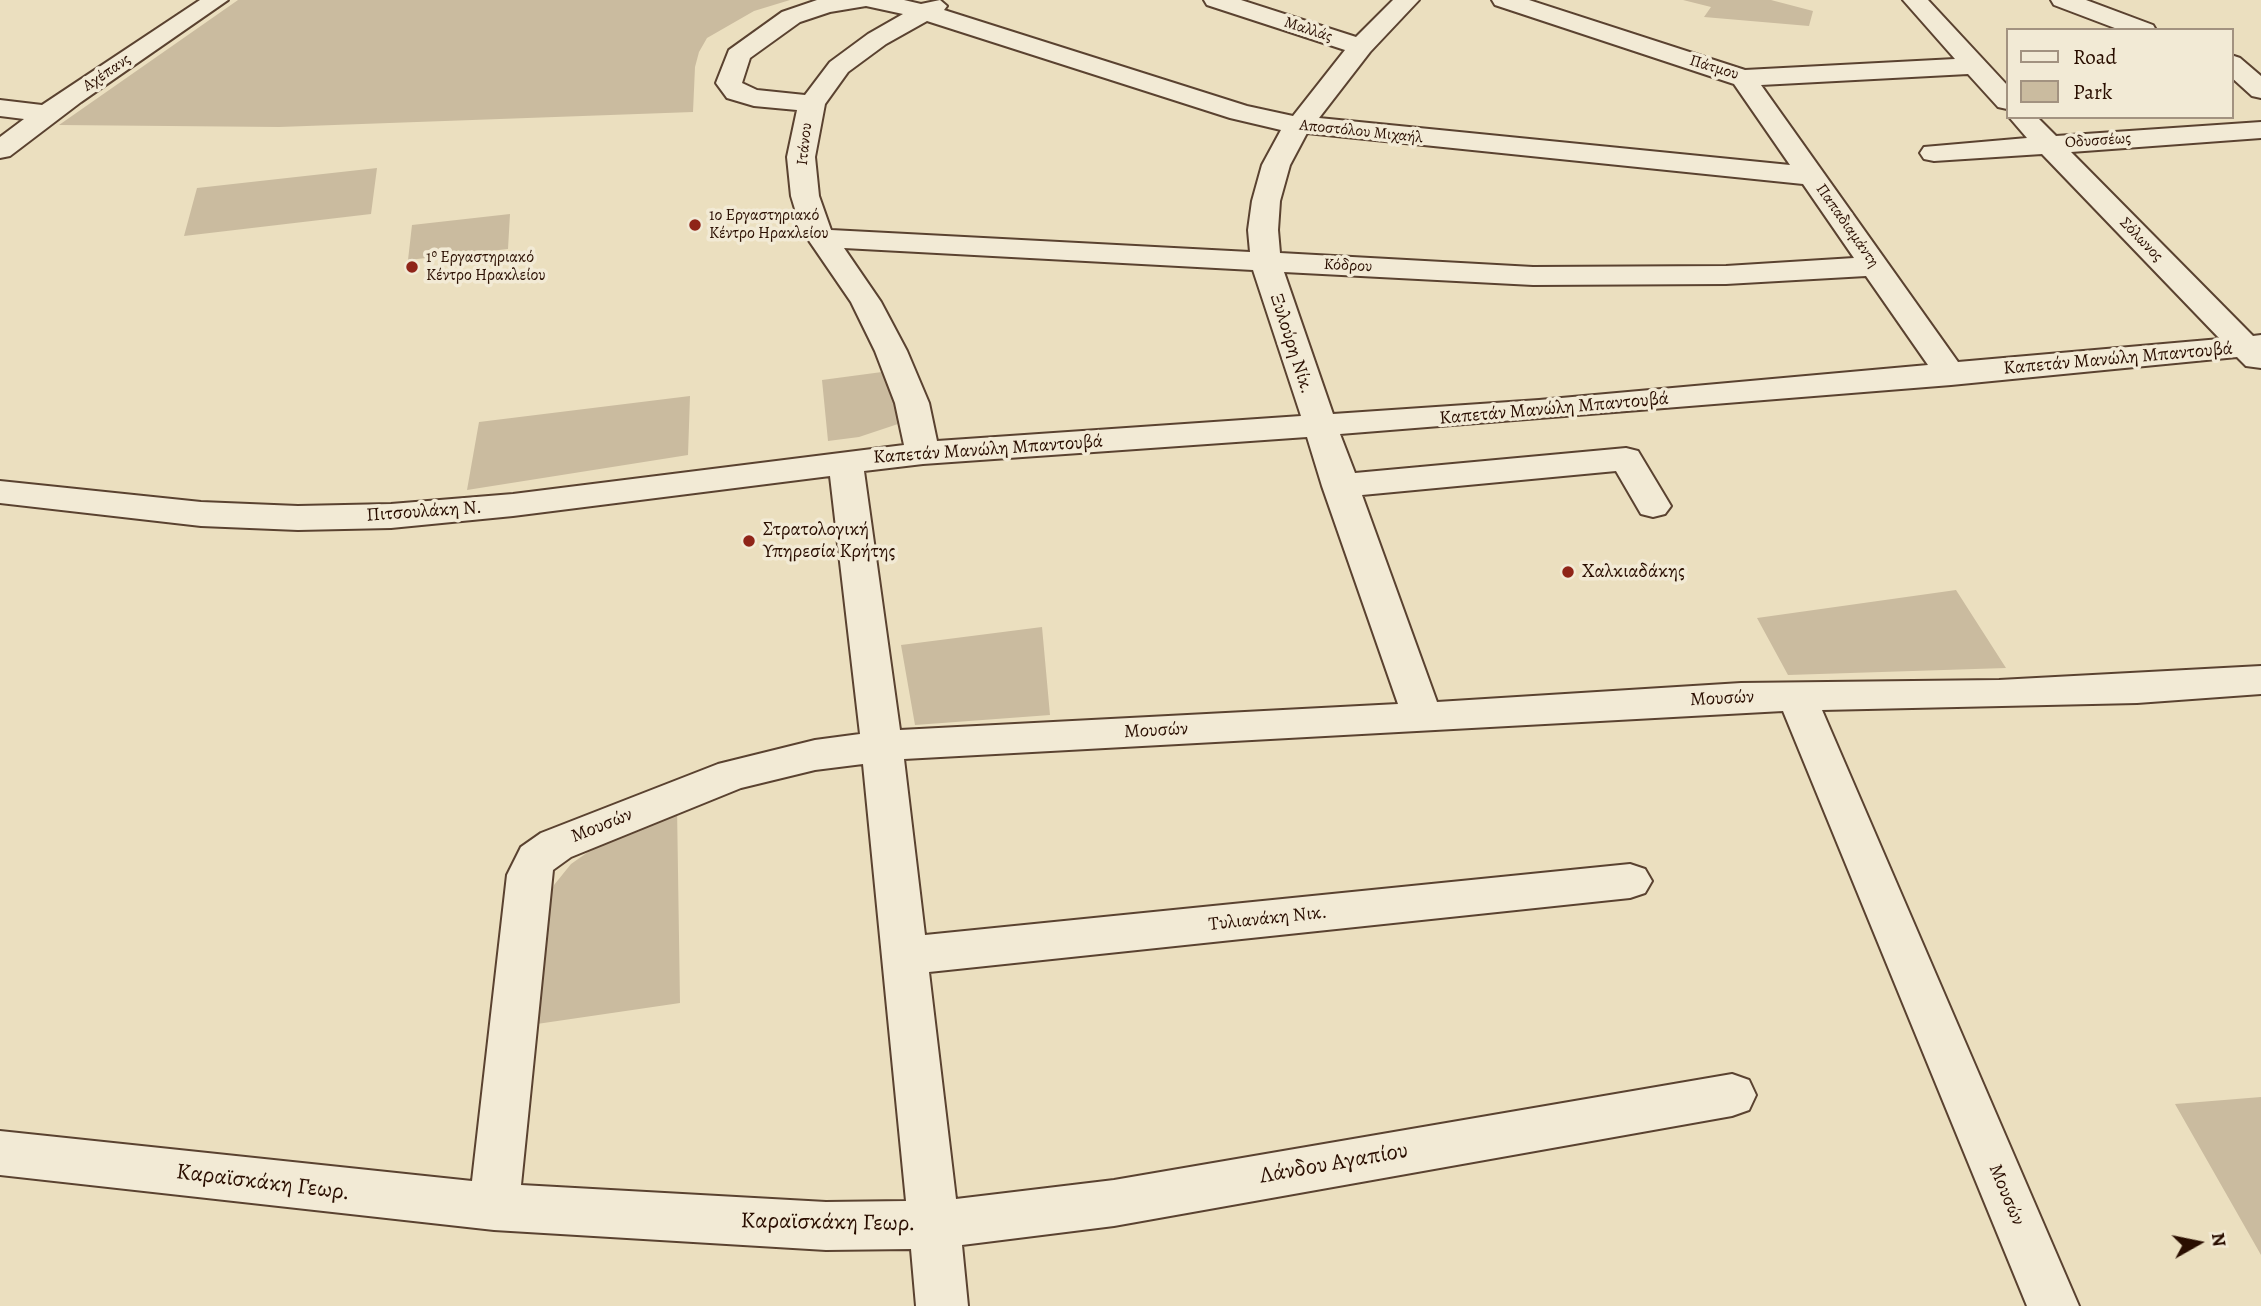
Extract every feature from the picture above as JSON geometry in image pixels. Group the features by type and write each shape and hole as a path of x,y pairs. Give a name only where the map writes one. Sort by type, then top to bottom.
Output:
{"street":[{"name":"Αχέπανς","path":"0,150 47,114 216,0"},
{"path":"812,104 754,98 736,92 729,83 738,55 791,17 826,5 860,0"},
{"name":"Αποστόλου Μιχαήλ","path":"872,0 935,6 1239,112 1298,125 1812,176"},
{"name":"Μαλλάς","path":"1216,0 1361,47"},
{"name":"Ξυλούρη Νίκ.","path":"1407,0 1361,47 1298,125 1276,165 1266,201 1263,230 1266,262 1319,427 1339,485 1391,597 1423,718"},
{"name":"Πάτμου","path":"1504,0 1743,78 1975,65"},
{"path":"1915,0 2006,100"},
{"path":"2063,0 2139,28"},
{"name":"Ιτάνου","path":"922,453 912,403 891,351 866,302 822,238 808,209 801,157 812,104 838,67 935,6"},
{"path":"2233,56 2261,61"},
{"path":"2233,65 2261,90"},
{"name":"Παπαδιαμάντη","path":"1743,78 1951,375"},
{"path":"0,108 47,114"},
{"name":"Σόλωνος","path":"2024,119 2256,351"},
{"name":"Οδυσσέως","path":"1934,153 2261,130"},
{"name":"Κόδρου","path":"822,238 1594,277 1737,275 1875,266"},
{"name":"Καπετάν Μανώλη Μπαντουβά","path":"846,462 922,453 1319,427 2256,351"},
{"path":"1339,485 1626,458 1653,506"},
{"name":"Πιτσουλάκη Ν.","path":"0,492 201,514 298,518 391,516 513,505 846,462"},
{"name":"Καραϊσκάκη Γεωρ.","path":"0,1153 494,1207 826,1226 934,1225 882,747 846,462"},
{"name":"Μουσών","path":"494,1207 529,875 536,859 556,845 733,775 815,755 929,741 1423,718 1741,697 2123,689 2261,680"},
{"name":"Μουσών","path":"1797,697 2053,1306"},
{"name":"Τυλιανάκη Νικ.","path":"906,957 1630,881"},
{"name":"Λάνδου Αγαπίου","path":"934,1225 1114,1203 1732,1095"},
{"path":"934,1225 942,1306"}],"green space":[{"path":"238,0 790,0 754,11 707,38 695,67 693,112 279,127 59,125"},
{"path":"1683,0 1771,0 1813,11 1809,26 1704,17 1711,7"},
{"path":"377,168 371,214 184,236 197,188"},
{"path":"510,214 508,249 408,260 412,225"},
{"path":"882,372 904,422 859,437 828,441 822,380"},
{"path":"690,396 688,455 467,490 479,422"},
{"path":"1956,590 2006,668 1788,675 1757,618"},
{"path":"1042,627 1050,715 915,725 901,645"},
{"path":"677,806 680,1003 530,1025 542,914 554,885 571,864 605,840"},
{"path":"2261,1097 2261,1255 2175,1104"}],"place":[{"name":"1ο Εργαστηριακό Κέντρο Ηρακλείου","path":"695,225"},
{"name":"1⁰ Εργαστηριακό Κέντρο Ηρακλείου","path":"412,267"},
{"name":"Στρατολογική Υπηρεσία Κρήτης","path":"749,541"},
{"name":"Χαλκιαδάκης","path":"1568,572"}]}
